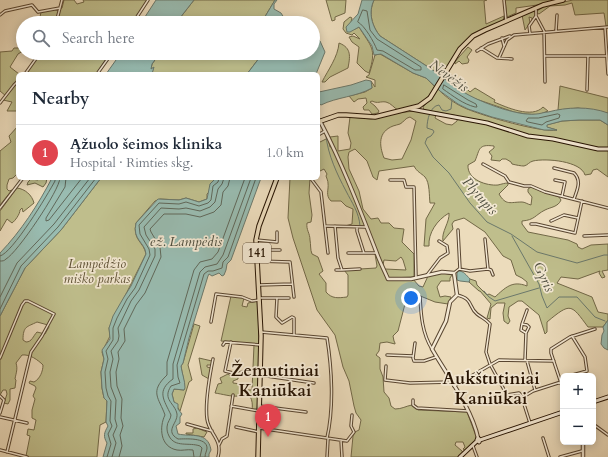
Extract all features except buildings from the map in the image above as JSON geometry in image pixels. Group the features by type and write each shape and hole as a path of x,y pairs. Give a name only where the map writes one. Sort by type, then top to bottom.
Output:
{"main road":[{"path":"422,108 460,49 470,38 481,31 506,20 548,3 563,0"},
{"path":"320,121 338,115 375,117 422,108 431,112 487,123 528,136 553,138 598,149 608,149"},
{"name":"141","path":"258,457 261,332 256,240 259,226 276,180"},
{"path":"596,401 608,397"},
{"path":"460,457 479,440 560,413"}],"street":[{"path":"58,16 62,0"},
{"path":"138,16 148,0"},
{"path":"504,0 506,20"},
{"path":"0,15 5,11 32,5 38,12 60,8"},
{"path":"536,8 536,16 544,31 545,82"},
{"path":"556,30 557,15"},
{"path":"530,33 529,26 536,16"},
{"path":"477,51 502,38 512,35 544,31 607,27 608,74"},
{"path":"499,58 512,35"},
{"path":"502,38 504,47"},
{"path":"482,48 499,58 512,59"},
{"path":"544,56 607,56"},
{"path":"586,90 588,56"},
{"path":"26,72 35,60"},
{"path":"98,72 107,60"},
{"path":"0,103 16,83"},
{"path":"320,122 326,131 368,227 376,253 383,264 388,279 416,278 442,272 454,273 456,270 491,270 494,275"},
{"path":"320,134 326,131"},
{"path":"483,164 504,176 509,182 524,186 531,186 608,208"},
{"path":"554,168 574,173 576,175 579,182 574,199"},
{"path":"0,208 21,180"},
{"path":"312,180 321,192 328,253"},
{"path":"390,180 404,180 406,187 414,187 416,278"},
{"path":"554,180 565,182 562,196"},
{"path":"531,224 575,233 582,201"},
{"path":"551,221 564,215 578,218"},
{"path":"325,226 368,227"},
{"path":"335,226 338,258 342,270"},
{"path":"357,227 364,254"},
{"path":"458,230 460,270"},
{"path":"256,240 277,242 277,232"},
{"path":"584,236 608,235"},
{"path":"485,239 488,270"},
{"path":"427,275 440,258 448,253 447,246 439,241"},
{"path":"257,250 280,250"},
{"path":"348,254 376,253"},
{"path":"257,260 290,262 294,297"},
{"path":"336,270 360,269"},
{"path":"454,273 457,295"},
{"path":"258,285 292,284"},
{"path":"212,322 216,294 242,297 252,301 259,299 289,298"},
{"path":"432,349 446,321 450,302 457,295"},
{"path":"457,295 466,298 476,314 485,317 490,324 486,346 486,352 490,364 508,395 519,393 523,397 530,423"},
{"path":"420,297 422,324 428,343 452,382 468,412 479,440"},
{"path":"277,298 276,317 282,323 292,317 294,318 294,335"},
{"path":"0,358 25,301 28,301 54,314 32,352 7,452"},
{"path":"526,333 521,330 527,310"},
{"path":"522,324 529,326 526,333 526,360 535,390"},
{"path":"560,379 551,349 572,336 595,329"},
{"path":"261,332 327,338 332,379 327,457"},
{"path":"572,336 585,357 588,371 580,373"},
{"path":"223,345 224,342 231,342 261,345"},
{"path":"231,342 225,371 237,374 245,371 260,369"},
{"path":"415,343 413,360 415,362 436,357"},
{"path":"387,355 413,356"},
{"path":"213,359 206,417 219,446"},
{"path":"454,386 501,359 554,361"},
{"path":"386,366 385,380 410,383 452,382"},
{"path":"260,375 314,383"},
{"path":"523,397 535,390 560,382"},
{"path":"218,457 219,446 222,439 227,436 233,395"},
{"path":"0,396 4,400 0,413"},
{"path":"413,400 413,406 417,408 468,412"},
{"path":"231,406 259,411"},
{"path":"259,406 306,412"},
{"path":"236,427 349,440 354,432 351,426 352,415"},
{"path":"0,417 27,423"},
{"path":"187,424 212,431"},
{"path":"596,426 608,435"},
{"path":"543,438 549,457"},
{"path":"341,440 342,457"},
{"path":"583,445 583,457"},
{"path":"473,446 477,457"},
{"path":"0,450 27,457"},
{"path":"560,457 582,451"}],"green space":[{"path":"64,0 74,0 77,4 84,2 83,0 148,0 136,16 40,16 41,12 62,8"},
{"path":"194,0 275,0 265,16 181,16"},
{"path":"326,0 346,0 345,13 335,17 335,20 332,21"},
{"path":"374,0 487,0 484,1 486,24 504,16 503,21 470,37 442,76 380,36 373,24 371,14"},
{"path":"505,0 556,0 516,8 516,13 507,17"},
{"path":"573,0 608,0 608,26 606,26 604,13 575,15 572,3 550,6 539,14 537,13 537,11 545,6"},
{"path":"535,11 535,16 532,20 532,18 529,17 530,23 525,30 522,15"},
{"path":"350,17 352,18 351,22 346,27 355,29 359,27 372,48 373,53 369,73 357,63 359,47 352,42 349,37 353,36 360,39 354,33 352,35 346,33 343,29 344,22"},
{"path":"339,43 348,50 348,68 330,77 325,82 322,82 335,58"},
{"path":"468,47 472,50 467,57 469,60 468,63 462,64 459,61 455,64 455,62"},
{"path":"16,48 16,57 10,67 16,72 16,111 7,111 12,102 3,100 6,96 0,91 0,52 12,51"},
{"path":"380,54 413,73 426,78 435,87 423,101 411,107 398,110 391,104 372,101 370,102 379,111 378,113 372,114 369,110 364,110 363,107 367,103 366,98 358,99 354,102 349,96 365,92 372,88 371,81 375,87 375,80 366,77 369,75 375,55"},
{"path":"35,60 105,60 97,72 26,72"},
{"path":"155,60 258,60 249,72 152,72 153,68 151,69"},
{"path":"450,74 470,92 475,88 495,100 494,102 505,107 519,111 532,112 543,107 548,111 538,115 514,112 470,97 447,81"},
{"path":"560,86 608,98 608,113 578,108 558,110"},
{"path":"437,88 451,100 467,109 499,120 539,129 557,130 546,127 546,125 562,121 579,120 600,120 608,125 608,177 597,169 593,170 591,174 585,175 577,166 554,160 533,161 524,166 512,164 506,159 502,159 500,161 491,160 492,156 489,152 494,148 494,146 485,146 480,148 475,161 468,165 471,175 478,181 494,185 508,183 508,185 499,194 506,202 523,202 531,205 532,197 528,192 528,189 531,187 559,197 561,200 556,205 532,218 522,221 522,224 528,232 568,240 577,244 578,247 582,249 591,245 608,244 608,270 602,271 605,277 602,278 599,273 600,271 578,279 561,277 557,283 592,297 598,312 608,314 608,320 603,327 588,327 578,314 570,308 561,311 547,322 547,332 545,334 539,315 522,301 518,301 509,307 508,316 510,321 508,324 504,321 503,313 505,303 497,303 491,308 490,319 487,318 491,304 480,291 469,282 470,279 476,281 477,285 487,295 489,294 495,297 513,284 522,284 527,286 527,282 516,275 511,260 503,256 485,232 464,218 454,221 452,224 453,229 443,241 443,234 449,213 434,227 430,236 429,246 424,246 426,219 435,203 430,203 429,186 425,177 414,166 379,171 377,180 373,177 367,161 355,149 349,152 349,169 359,191 363,209 371,219 378,218 381,223 389,223 394,228 404,229 402,242 414,254 414,277 389,278 385,269 406,270 403,260 401,257 396,261 384,260 383,265 330,137 338,136 338,151 350,149 351,143 348,133 350,117 371,119 397,113 424,110 423,107 430,100","holes":["437,112 458,116 457,121 452,125 446,124 435,118","410,117 416,121 411,140 402,159 392,160 384,158 381,148 382,135 388,129 400,124"]},
{"path":"16,128 16,175 9,179 7,189 9,191 12,190 0,205 0,151 11,142 9,136"},
{"path":"328,138 330,147 332,147 367,226 345,226 352,224 353,209 346,206 341,201 331,201 329,199 327,174 324,169 320,171 320,142"},
{"path":"30,180 47,180 43,187 35,183 27,185"},
{"name":"Lampėdžio miško parkas","path":"99,180 222,180 207,194 207,199 199,202 186,198 179,200 160,199 155,201 136,223 135,229 137,237 146,254 109,328 110,336 102,352 104,359 101,372 102,388 104,398 107,401 106,422 100,425 97,457 26,456 30,436 27,435 28,429 34,430 36,420 32,418 32,410 35,399 33,396 36,388 29,383 30,381 34,382 38,379 41,375 43,367 43,365 36,359 28,355 22,355 16,363 17,369 15,388 10,389 10,400 8,404 4,403 7,394 6,390 3,390 0,395 0,316 25,268 61,230","holes":["37,322 48,325 49,327 45,334 37,332 30,341 26,342 23,340 25,329 28,326"]},
{"path":"290,180 310,180 309,193 312,215 311,222 307,223 307,225 311,250 312,254 318,257 323,271 319,274 326,283 326,292 333,297 347,297 348,295 348,275 344,270 376,268 375,254 387,278 413,279 419,286 423,287 428,276 444,273 452,275 450,281 441,281 437,287 440,297 451,297 448,304 435,302 413,293 405,304 398,331 393,336 395,344 387,342 380,343 379,351 376,355 380,358 380,369 383,377 384,392 389,398 391,406 395,409 412,405 418,410 467,412 476,436 476,440 466,451 463,449 465,447 463,442 456,442 455,445 463,453 459,457 351,457 353,436 355,432 359,430 361,420 356,413 349,381 343,367 335,335 317,310 293,238 288,218"},
{"path":"17,188 28,193 32,197 34,203 23,212 22,208 15,221 12,223 7,219 0,231 0,211"},
{"path":"231,296 244,298 242,306 247,307 248,303 258,301 259,344 221,341"},
{"path":"194,324 200,326 188,365 192,380 189,382 180,411 174,402 172,394 174,389 184,390 181,366"},
{"path":"254,345 259,346 258,410 252,410 252,400 247,394 233,396 215,393 218,384 222,383 220,378 228,374 232,377 238,376 238,379 233,381 233,383 241,384 246,390 252,390"},
{"path":"199,358 212,361 211,365 207,365 207,367 211,368 209,379 202,375"},
{"path":"197,428 207,432 204,437 186,434 193,433 193,429"}],"water":[{"path":"156,0 194,0 181,16 146,16"},
{"path":"275,0 277,0 274,4 274,9 283,16 265,16"},
{"path":"362,0 374,0 371,14 373,24 380,36 469,95 494,106 523,114 538,114 570,108 593,109 608,113 608,125 600,120 562,121 547,125 547,127 557,130 544,130 492,117 458,104 440,91 426,78 413,73 381,54 374,55 372,46 359,27 347,32 346,27 358,14"},
{"path":"320,41 325,52 317,72 249,72 258,60 320,60"},
{"path":"116,60 155,60 151,69 154,67 153,72 107,72"},
{"path":"366,80 371,81 372,88 320,104 320,92"},
{"path":"51,180 99,180 61,230 25,268 0,316 0,253 15,236 41,198"},
{"name":"ež. Lampėdis","path":"214,180 260,180 224,275 222,276 219,273 212,276 209,274 208,276 181,366 185,388 184,390 174,389 172,394 174,402 178,404 178,409 182,414 180,417 180,423 176,426 178,434 203,437 209,444 211,450 209,457 103,457 107,443 104,434 108,426 106,422 107,401 104,398 102,388 101,372 104,359 102,350 110,339 109,328 113,316 131,286 146,254 137,237 135,229 136,223 158,199 179,200 186,198 199,202 207,199 210,184"},
{"path":"458,271 462,272 470,279 469,282 457,280"},
{"path":"608,320 608,350 601,344 604,331 603,327"}],"waterway":[{"name":"Plytupis","path":"452,100 451,109 446,111 442,110 439,105 431,111 428,117 427,128 433,130 434,132 427,138 425,143 433,157 449,173 470,203 487,222 511,234 537,252 577,263 608,255"},
{"path":"326,136 333,164 357,212 360,226"},
{"name":"Gyris","path":"512,236 539,284 547,308 559,297 577,297 595,317 605,321"},
{"path":"484,291 495,301 539,288"}],"place":[{"name":"Ąžuolo šeimos klinika","path":"268,437"}],"district":[{"name":"Žemutiniai Kaniūkai","path":"275,380"},
{"name":"Aukštutiniai Kaniūkai","path":"491,388"}],"water label":[{"name":"Nevėžis","path":"449,76"}]}
